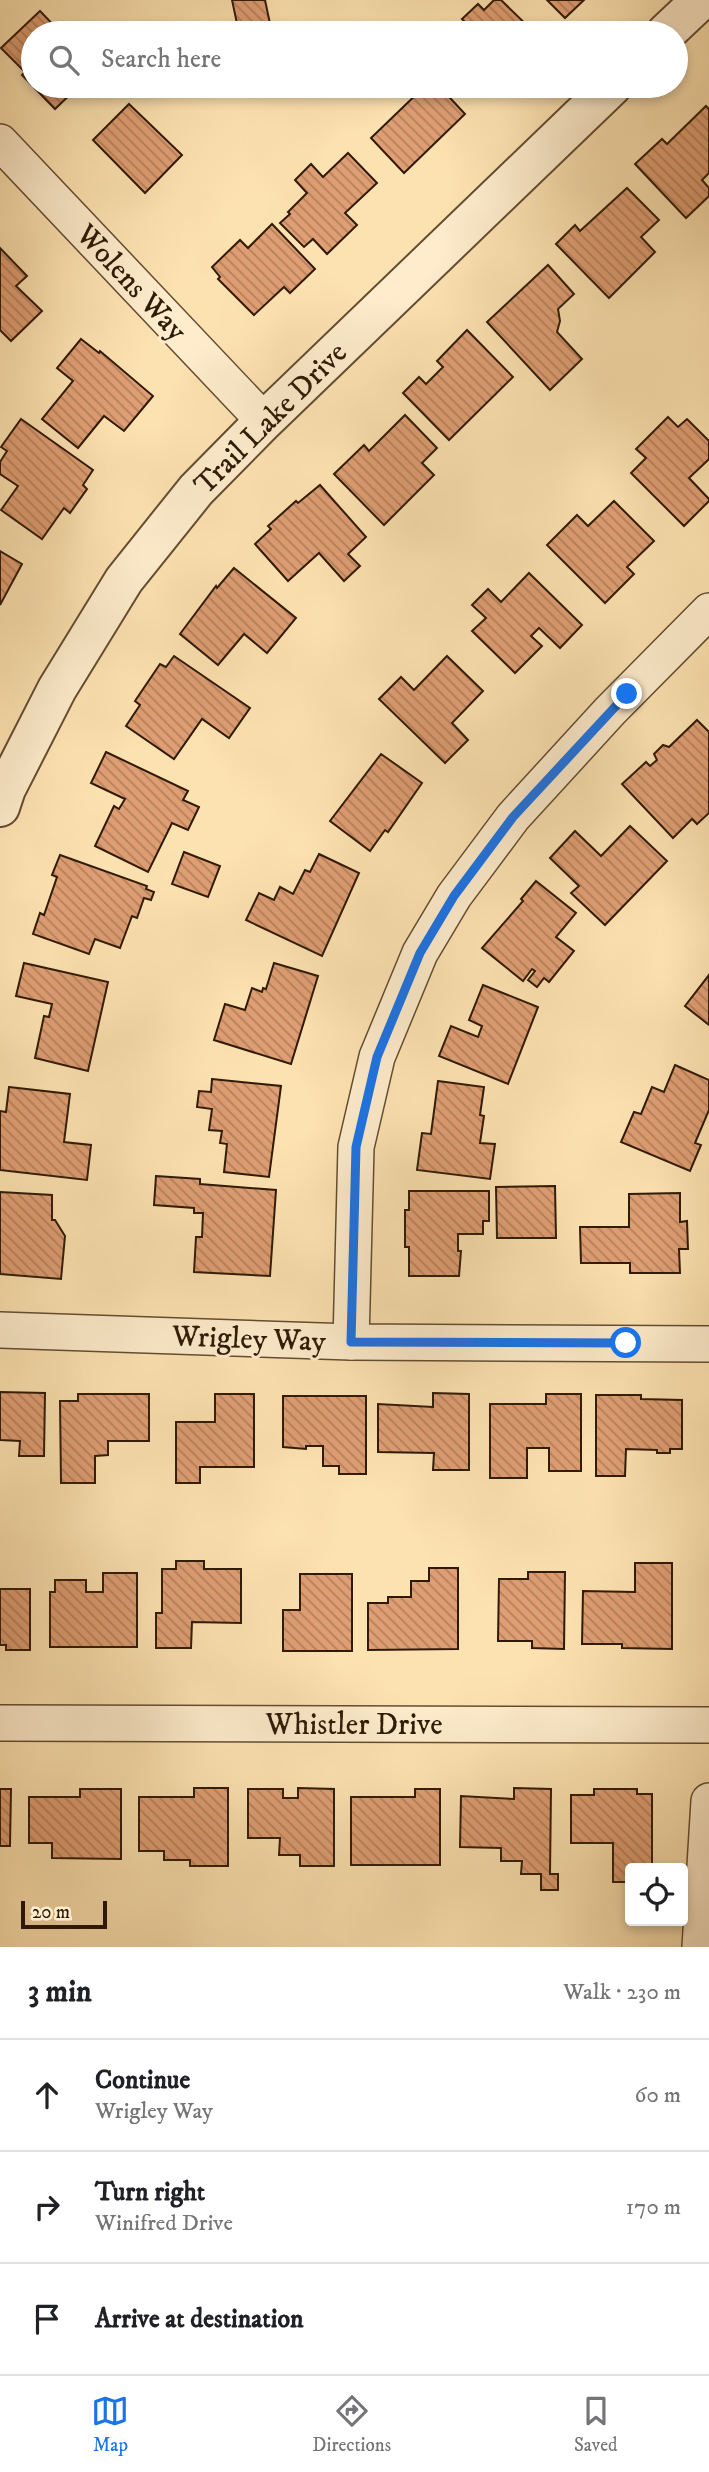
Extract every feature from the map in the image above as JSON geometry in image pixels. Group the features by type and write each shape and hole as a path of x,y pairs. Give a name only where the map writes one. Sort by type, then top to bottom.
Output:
{"street":[{"path":"679,21 701,0"},
{"name":"Trail Lake Drive","path":"0,807 6,789 57,690 124,580 196,490 264,421 600,98"},
{"name":"Wolens Way","path":"0,142 264,421"},
{"path":"351,1342 356,1147 377,1057 420,953 454,896 513,817 610,711 709,611"},
{"name":"Wrigley Way","path":"0,1330 351,1342 709,1344"},
{"name":"Whistler Drive","path":"0,1723 709,1725"},
{"path":"700,1947 709,1801"}],"building":[{"path":"232,0 265,0 269,21 236,21"},
{"path":"494,0 501,0 523,21 462,19 478,4 484,10"},
{"path":"547,0 584,0 565,18"},
{"path":"40,11 50,21 29,21"},
{"path":"21,29 21,68 1,48"},
{"path":"44,98 66,98 55,109"},
{"path":"413,98 450,98 465,114 404,173 371,138"},
{"path":"129,104 182,155 145,193 93,140"},
{"path":"706,106 709,109 709,173 702,180 709,188 709,196 686,218 635,164 662,139 667,144"},
{"path":"348,153 377,183 345,213 357,225 327,254 313,239 304,247 280,223 307,193 295,180 311,164 323,177"},
{"path":"627,188 659,220 641,237 655,252 609,298 556,244 575,225 580,231"},
{"path":"272,224 315,269 290,293 284,287 254,315 218,279 220,277 212,267 240,240 248,248"},
{"path":"0,248 27,276 16,286 42,311 11,341 0,330"},
{"path":"548,265 574,294 558,309 560,321 557,332 582,359 550,390 487,322"},
{"path":"467,330 513,377 449,440 403,393 419,377 426,384 443,367 437,361"},
{"path":"81,339 99,353 100,351 153,396 124,431 104,416 78,448 42,419 73,381 57,368"},
{"path":"405,415 437,448 422,463 434,475 384,525 334,474 364,445 369,451"},
{"path":"668,417 678,427 687,419 709,441 709,459 689,478 709,501 684,526 631,473 646,458 636,449"},
{"path":"21,419 93,470 83,485 87,489 70,513 64,508 42,539 1,510 18,486 0,474 0,462 7,451 1,447"},
{"path":"320,485 366,537 348,554 360,566 344,581 319,553 288,581 255,544 271,529 268,526 296,501 298,503"},
{"path":"614,501 654,541 627,567 634,574 605,603 547,545 577,515 588,526"},
{"path":"0,551 22,564 0,605"},
{"path":"234,568 296,618 267,653 244,634 218,665 180,634 216,586 217,588"},
{"path":"529,573 582,625 560,648 539,628 531,636 542,646 515,673 472,631 486,618 472,605 488,589 501,602"},
{"path":"174,656 250,708 229,738 202,719 174,759 126,726 140,705 135,701 160,664 166,667"},
{"path":"447,656 483,691 452,723 468,740 445,763 379,699 401,677 414,690"},
{"path":"697,720 709,732 709,813 697,824 692,819 673,838 622,784 646,762 650,766 657,760 654,754 663,745 669,747"},
{"path":"106,752 188,791 183,800 199,807 188,830 172,823 148,872 95,846 114,806 119,809 125,799 91,783"},
{"path":"381,754 422,783 388,832 385,830 370,851 330,821"},
{"path":"630,826 667,861 605,925 571,893 579,886 550,858 575,831 601,856"},
{"path":"184,852 220,866 208,897 172,884"},
{"path":"319,854 359,873 322,956 246,920 259,893 274,900 280,887 293,894 305,870 310,872"},
{"path":"60,855 147,886 146,889 154,892 151,900 144,898 137,918 132,916 120,948 95,939 89,954 33,934 40,913 44,915 57,877 52,875"},
{"path":"536,881 576,913 556,937 574,951 549,982 544,978 537,987 528,980 535,971 532,969 523,981 482,948 523,901 521,899"},
{"path":"24,963 108,982 88,1071 35,1058 44,1016 49,1017 52,1004 16,996"},
{"path":"274,963 318,976 291,1064 214,1040 225,1004 245,1010 252,988 262,992 263,988 266,989"},
{"path":"709,975 709,1025 685,1006"},
{"path":"483,985 538,1007 508,1084 439,1056 451,1026 478,1037 482,1026 469,1020"},
{"path":"675,1065 709,1080 709,1110 695,1143 701,1145 690,1171 621,1142 634,1112 641,1114 652,1087 664,1092"},
{"path":"212,1079 281,1086 269,1177 224,1172 227,1144 220,1143 222,1131 209,1130 212,1109 197,1107 199,1091 211,1092"},
{"path":"438,1081 484,1087 480,1143 495,1144 490,1179 417,1170 422,1133 431,1134"},
{"path":"9,1087 70,1094 64,1142 91,1145 87,1180 0,1170 0,1111 6,1112"},
{"path":"156,1176 200,1179 200,1184 276,1190 270,1276 194,1272 196,1237 202,1237 203,1213 194,1213 194,1208 154,1205"},
{"path":"555,1186 556,1238 497,1238 496,1187"},
{"path":"409,1191 489,1191 489,1221 483,1221 483,1234 458,1234 458,1251 461,1251 459,1276 409,1276 409,1247 405,1247 405,1210 409,1210"},
{"path":"0,1192 52,1195 52,1220 55,1220 65,1236 61,1279 0,1274"},
{"path":"680,1193 680,1222 687,1221 688,1249 679,1249 680,1273 630,1273 630,1263 581,1263 580,1227 629,1227 629,1194"},
{"path":"0,1392 45,1393 44,1456 19,1456 20,1441 0,1440"},
{"path":"433,1393 469,1394 469,1470 433,1470 434,1453 378,1452 378,1404 433,1407"},
{"path":"78,1394 149,1394 149,1441 108,1441 108,1455 95,1456 95,1483 61,1483 60,1401 78,1401"},
{"path":"215,1394 254,1394 254,1467 200,1467 200,1483 176,1483 176,1422 215,1422"},
{"path":"546,1394 581,1394 581,1471 549,1471 549,1448 527,1448 527,1478 490,1478 490,1404 546,1404"},
{"path":"596,1395 641,1395 641,1399 682,1400 682,1449 657,1453 657,1450 626,1449 625,1476 596,1476"},
{"path":"283,1396 366,1396 366,1474 339,1474 339,1466 323,1466 323,1446 306,1446 306,1449 283,1447"},
{"path":"176,1561 204,1561 204,1569 241,1569 241,1623 192,1622 191,1648 156,1648 156,1613 162,1613 162,1569 176,1569"},
{"path":"635,1563 672,1563 672,1649 622,1648 622,1644 582,1644 583,1591 635,1592"},
{"path":"429,1568 458,1568 458,1649 368,1650 368,1603 388,1603 388,1597 411,1597 411,1581 429,1581"},
{"path":"528,1572 565,1572 564,1649 532,1648 532,1641 498,1641 499,1579 528,1579"},
{"path":"103,1573 137,1573 137,1647 50,1647 50,1592 55,1592 55,1580 86,1580 86,1592 103,1592"},
{"path":"300,1574 352,1574 352,1651 283,1651 283,1610 300,1610"},
{"path":"0,1589 30,1589 30,1650 6,1650 6,1645 0,1645"},
{"path":"194,1788 228,1788 228,1866 190,1866 190,1860 164,1860 164,1851 139,1851 139,1797 194,1797"},
{"path":"298,1788 334,1789 334,1866 300,1866 300,1855 279,1855 280,1838 248,1838 248,1789 283,1789 283,1798 298,1798"},
{"path":"514,1788 551,1789 550,1874 558,1874 558,1890 541,1890 541,1874 521,1874 522,1861 501,1861 501,1848 460,1847 461,1796 514,1799"},
{"path":"0,1789 11,1789 10,1846 0,1846"},
{"path":"80,1789 121,1789 121,1859 52,1858 52,1843 29,1843 29,1797 80,1797"},
{"path":"415,1789 440,1789 440,1865 351,1865 351,1797 415,1797"},
{"path":"594,1789 637,1789 637,1794 652,1794 652,1863 625,1863 625,1882 613,1882 613,1843 571,1843 571,1795 594,1795"}],"route":[{"path":"626,1343 351,1342 356,1147 377,1057 420,953 454,896 513,817 627,694"}]}
